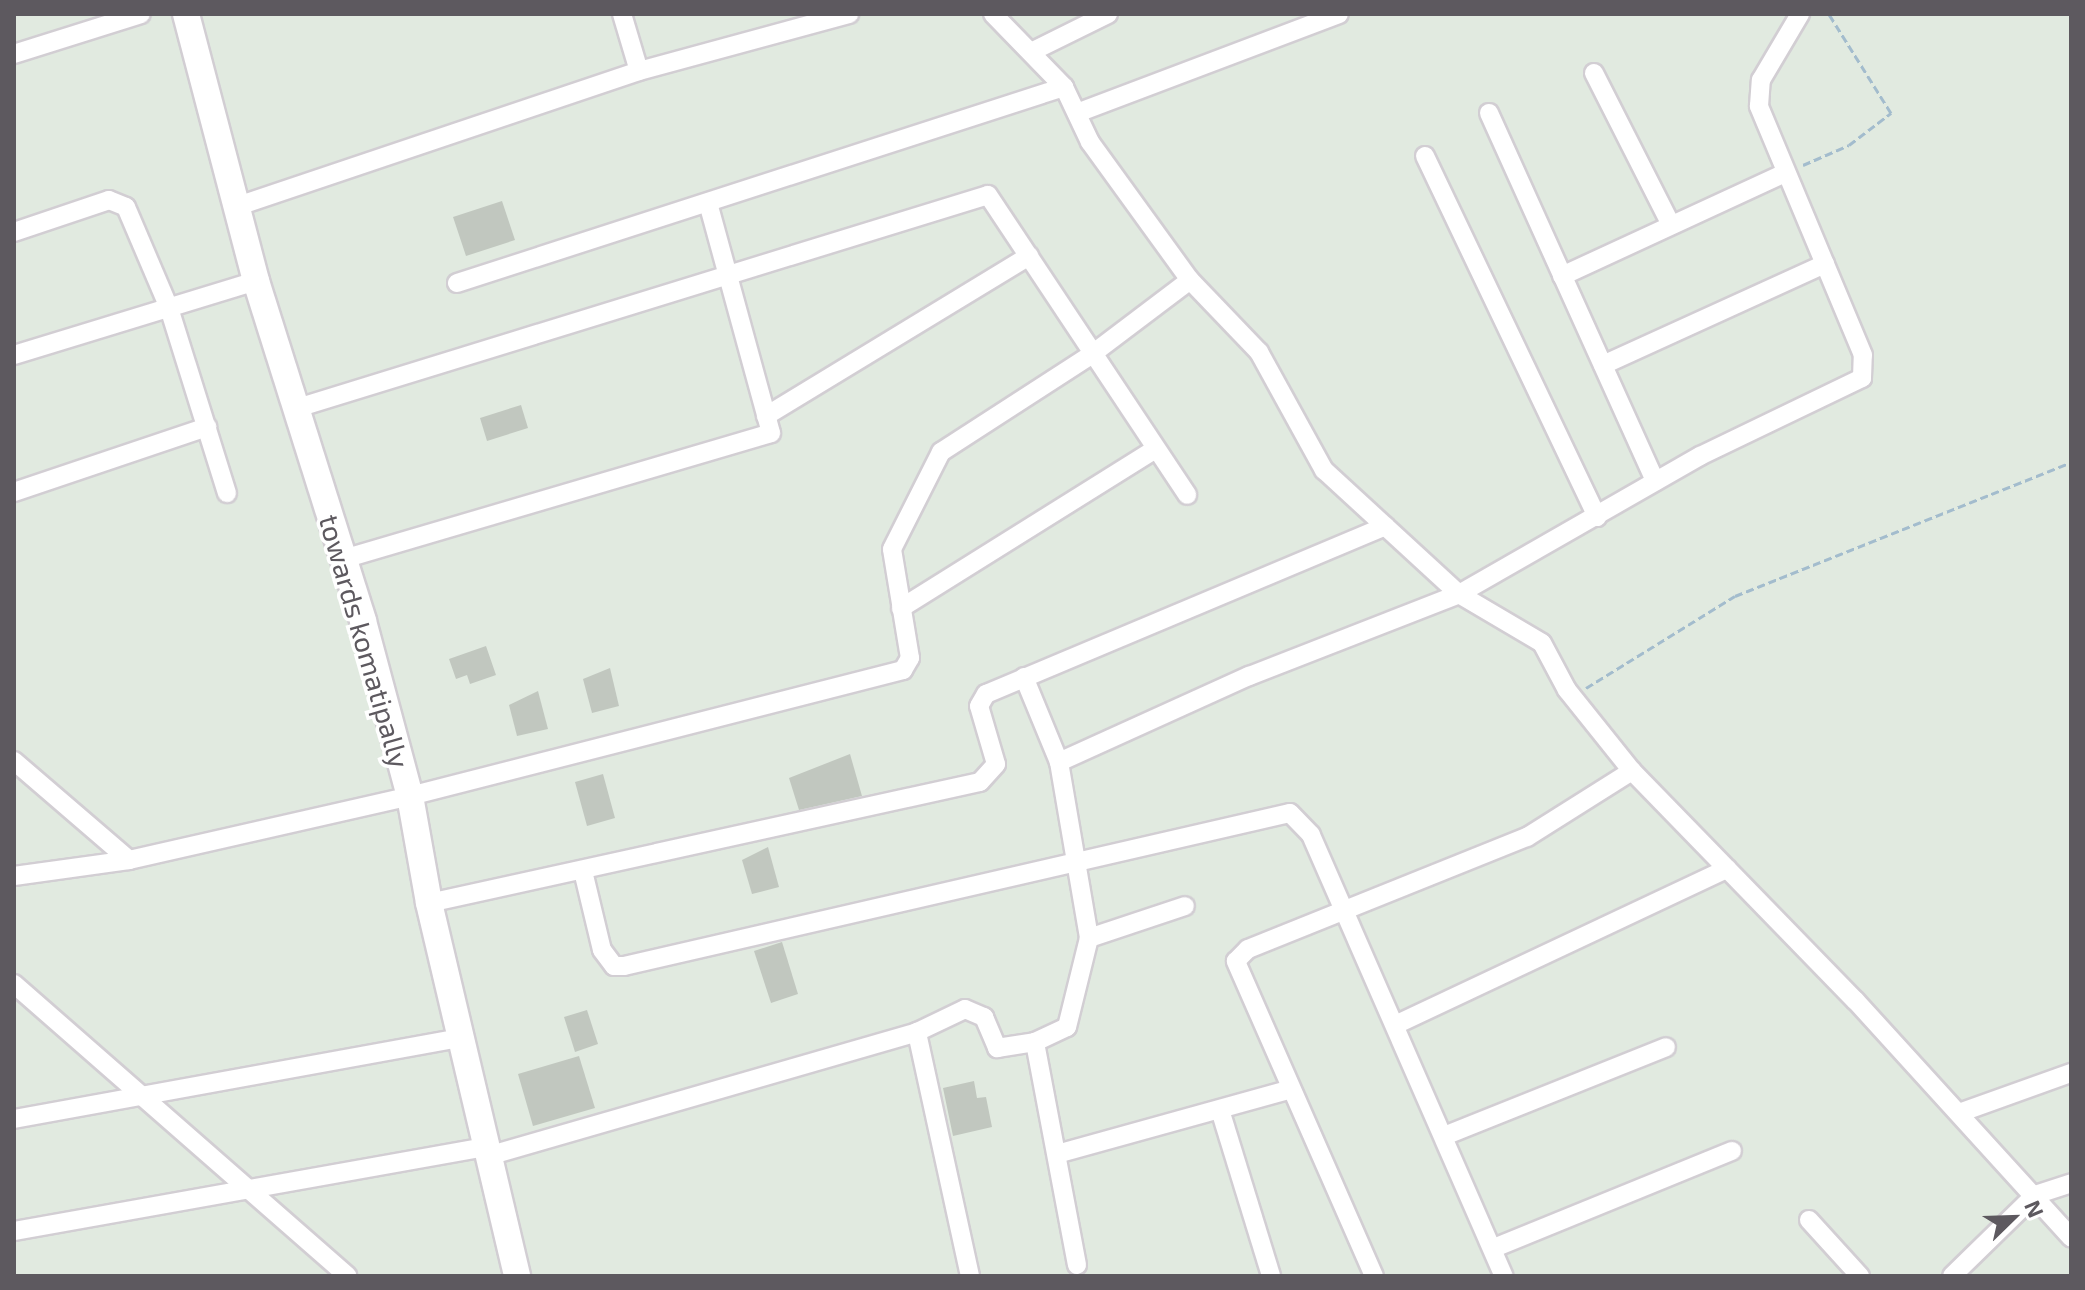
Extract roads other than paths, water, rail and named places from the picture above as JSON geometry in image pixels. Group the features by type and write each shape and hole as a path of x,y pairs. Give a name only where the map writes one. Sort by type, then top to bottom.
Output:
{"street":[{"path":"14,54 141,14"},
{"name":"towards komatipally","path":"186,14 256,281 343,559 410,796 429,903 517,1276"},
{"path":"622,14 639,71"},
{"path":"235,207 639,71 849,14"},
{"path":"993,14 1064,87 1090,142 1190,280 1259,352 1324,470 1459,594 1531,632 1574,698 1632,771 1959,1113 2071,1237"},
{"path":"1031,52 1108,14"},
{"path":"1077,113 1339,14"},
{"path":"1059,762 1249,676 1459,594 1655,481 1862,378 1863,355 1785,173 1758,95 1800,14"},
{"path":"1594,73 1671,225"},
{"path":"457,283 1064,87"},
{"path":"1489,113 1655,481"},
{"path":"1425,156 1597,517"},
{"path":"1562,276 1785,173"},
{"path":"294,409 974,196 999,204 1091,355 1187,495"},
{"path":"14,232 119,202 134,217 169,308 227,493"},
{"path":"343,559 771,433 708,202"},
{"path":"766,416 1029,256"},
{"path":"1603,365 1825,264"},
{"path":"14,876 129,860 410,796 899,672 910,662 892,549 941,452 1091,355 1190,280"},
{"path":"14,355 256,281"},
{"path":"14,492 207,427"},
{"path":"901,608 1155,449"},
{"path":"429,903 980,782 996,764 981,699 1024,677 1385,526"},
{"path":"14,1231 487,1152 917,1032 965,1009 984,1017 997,1048 1035,1042 1067,1027 1089,938 1072,858 1059,762 1024,677"},
{"path":"14,761 129,860"},
{"path":"1374,1276 1288,1090 1236,961 1248,949 1527,837 1632,771"},
{"path":"583,871 602,950 614,966 624,966 1072,858 1290,813 1311,835 1504,1276"},
{"path":"1395,1025 1727,869"},
{"path":"1089,938 1185,906"},
{"path":"14,984 347,1276"},
{"path":"917,1032 970,1276"},
{"path":"14,1119 143,1099 460,1038"},
{"path":"1035,1042 1077,1265"},
{"path":"1444,1136 1666,1047"},
{"path":"1959,1113 2071,1073"},
{"path":"1057,1154 1221,1113 1288,1090"},
{"path":"1221,1113 1271,1276"},
{"path":"1494,1248 1732,1151"},
{"path":"1952,1276 2035,1195 2071,1183"},
{"path":"1809,1220 1860,1276"}]}
